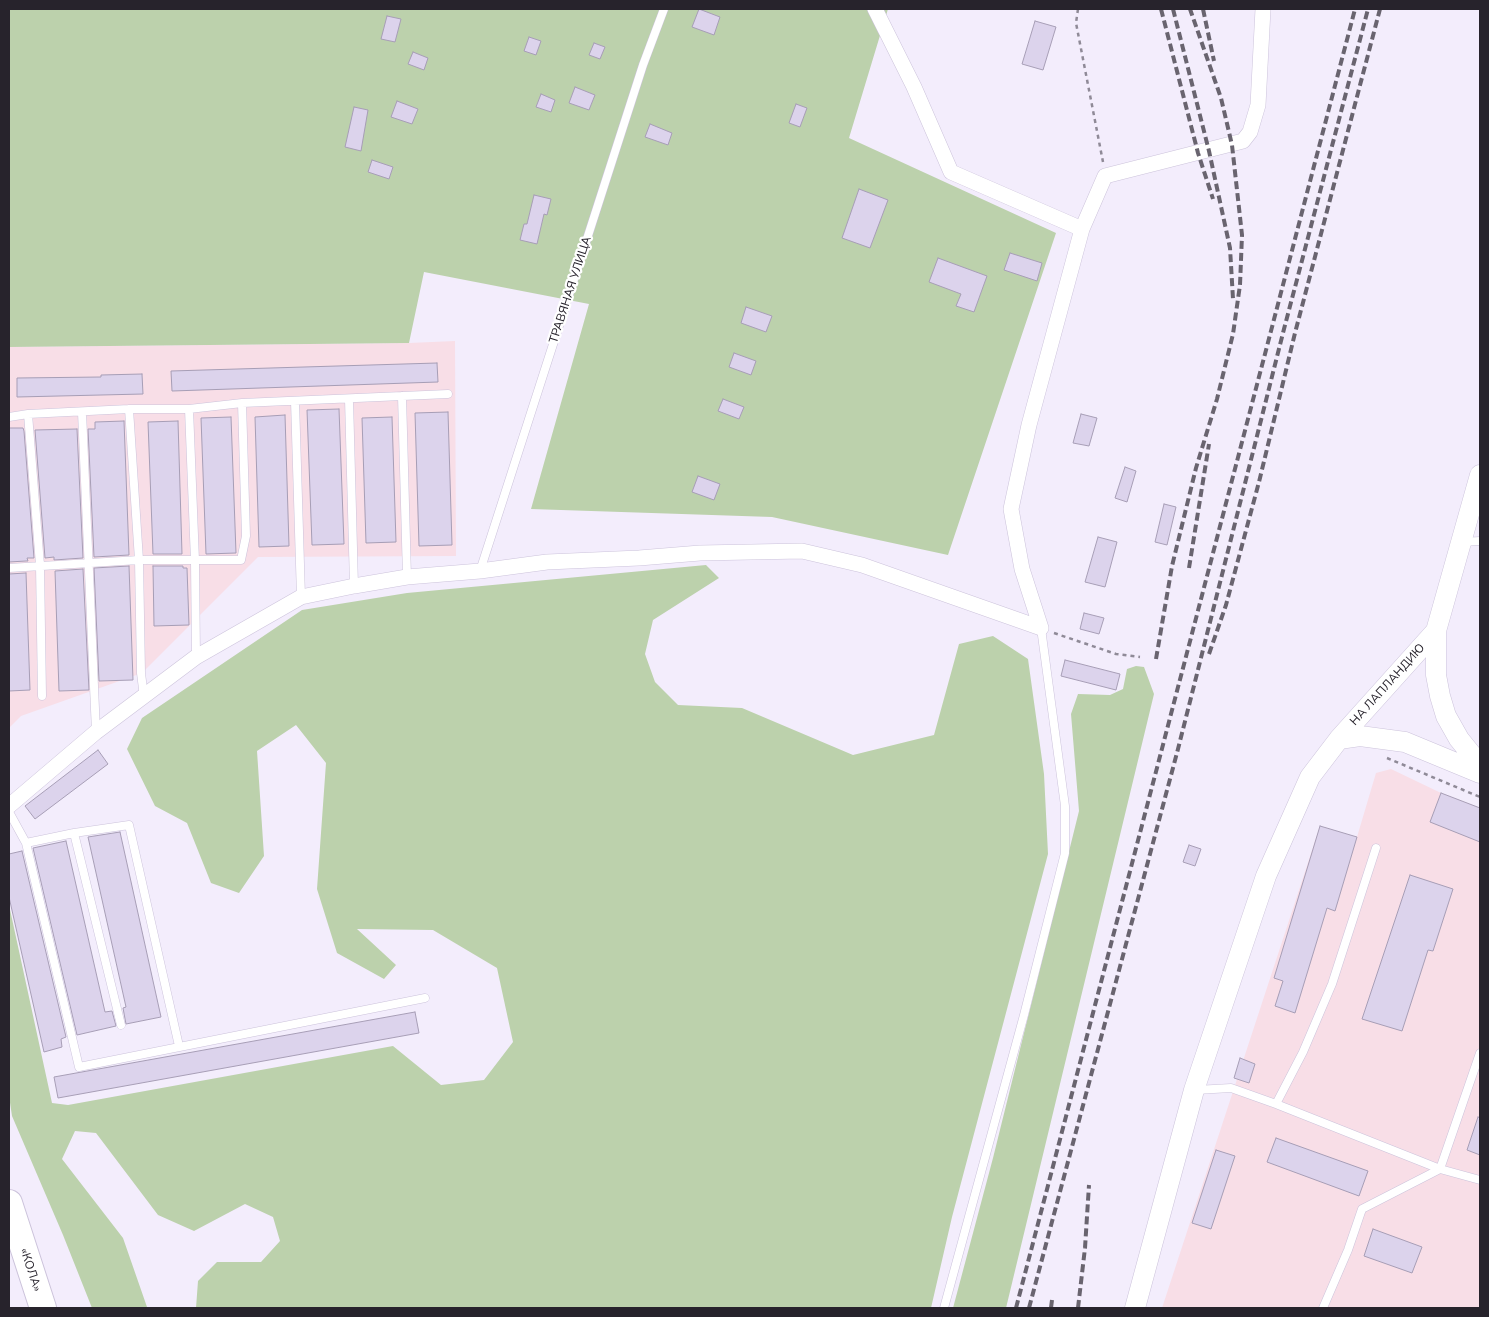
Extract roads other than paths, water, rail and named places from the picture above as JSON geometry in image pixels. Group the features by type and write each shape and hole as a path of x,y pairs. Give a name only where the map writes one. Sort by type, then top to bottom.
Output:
{"highway":[{"name":"«КОЛА»","path":"9,1203 43,1308"}],"street":[{"path":"875,9 914,87 951,172 1082,229"},
{"path":"1041,628 1022,569 1011,509 1029,425 1082,229 1105,176 1243,141 1250,132 1258,105 1263,9"},
{"path":"1480,475 1471,541 1436,631 1436,675 1446,716 1459,739 1480,765"},
{"path":"9,806 96,732 196,657 301,597 354,586 407,577 480,571 547,562 700,553 802,551 862,565 1041,628"},
{"name":"НА ЛАПЛАНДИЮ","path":"1135,1308 1194,1090 1266,876 1310,777 1339,740 1436,631"},
{"path":"1339,740 1360,736 1405,742 1480,773"}],"lane":[{"name":"ТРАВЯНАЯ УЛИЦА","path":"480,571 643,65 664,9"},
{"path":"9,417 28,414 129,409 189,410 242,403 448,394"},
{"path":"402,396 407,577"},
{"path":"349,399 354,586"},
{"path":"295,401 301,597"},
{"path":"9,568 139,560 241,560 246,536 242,403"},
{"path":"129,409 139,560 140,673 144,697"},
{"path":"189,410 195,561 196,657"},
{"path":"82,412 96,732"},
{"path":"28,414 40,565 42,696"},
{"path":"944,1308 1024,1015 1065,853 1065,806 1041,628"},
{"path":"9,812 26,843 79,1066 425,998"},
{"path":"26,843 74,832 129,825 179,1046"},
{"path":"74,832 120,1025"},
{"path":"1276,1104 1303,1052 1332,984 1376,848"},
{"path":"1322,1308 1348,1250 1362,1209 1440,1169 1478,1065 1480,1053"},
{"path":"1194,1090 1231,1088 1440,1169 1480,1180"}],"railway":[{"path":"1161,9 1198,153 1213,199"},
{"path":"1173,9 1209,151 1230,248 1233,299"},
{"path":"1156,659 1172,566 1196,468 1217,399 1233,334 1240,285 1242,235 1232,145 1221,98 1190,9"},
{"path":"1203,9 1214,61"},
{"path":"1016,1308 1355,9"},
{"path":"1029,1308 1178,749 1284,329 1368,9"},
{"path":"1209,654 1226,605 1259,482 1295,333 1380,9"},
{"path":"1189,568 1209,444"},
{"path":"1078,1308 1085,1248 1089,1185"},
{"path":"1051,1308 1052,1300"}]}
